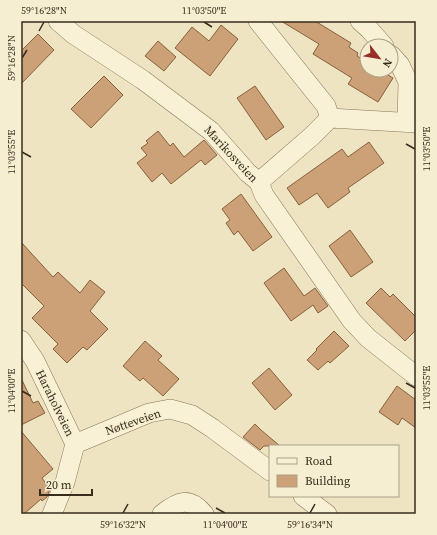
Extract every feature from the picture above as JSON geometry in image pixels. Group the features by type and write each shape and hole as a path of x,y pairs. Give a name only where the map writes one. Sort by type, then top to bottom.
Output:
{"street":[{"name":"Marikosveien","path":"58,21 73,34 143,80 211,131 248,174 259,182 264,195 352,321 368,338 416,376"},
{"path":"258,21 326,106 330,118"},
{"path":"360,21 377,38"},
{"path":"259,182 312,136 330,118 412,123 412,80 399,64"},
{"name":"Haraholveien","path":"21,340 34,361 75,444 65,482 52,514"},
{"name":"Nøtteveien","path":"75,444 149,413 170,409 192,415 269,470"},
{"path":"304,497 327,514"},
{"path":"162,514 183,501 190,503 204,514"}],"building":[{"path":"281,21 315,21 351,43 349,47 358,53 357,56 359,57 359,78 393,78 378,102 348,84 352,78 313,54 319,44"},
{"path":"221,25 238,39 210,76 175,48 192,27 209,41"},
{"path":"38,34 54,50 21,84 21,51"},
{"path":"158,41 176,57 164,71 145,56"},
{"path":"104,76 123,95 91,128 71,109"},
{"path":"255,86 284,127 266,140 237,98"},
{"path":"158,131 170,146 173,143 184,157 204,140 217,155 205,165 201,160 171,184 162,173 152,182 137,163 147,155 141,148 148,143 146,141"},
{"path":"369,142 384,163 348,188 350,192 328,208 317,193 299,205 287,188 342,149 348,157"},
{"path":"241,194 272,237 253,251 238,231 234,235 226,223 230,220 222,209"},
{"path":"350,230 373,262 351,277 329,246"},
{"path":"21,242 53,277 58,272 80,293 90,280 105,292 90,311 108,329 87,350 83,347 67,363 53,349 58,344 32,318 44,306 21,283"},
{"path":"284,268 304,296 315,288 328,306 318,313 313,305 291,321 264,283"},
{"path":"381,288 390,297 393,294 416,317 416,330 405,341 366,303"},
{"path":"334,331 349,346 330,363 328,361 318,370 307,360"},
{"path":"145,341 162,356 158,360 179,379 163,396 143,378 140,381 123,366"},
{"path":"269,368 292,395 275,410 252,383"},
{"path":"21,378 33,403 38,401 45,413 21,425"},
{"path":"397,386 416,400 416,428 402,418 398,425 379,412"},
{"path":"255,424 279,445 264,446 260,450 243,437"},
{"path":"21,431 53,469 42,478 50,489 47,497 42,501 41,499 24,514 21,514"}]}
